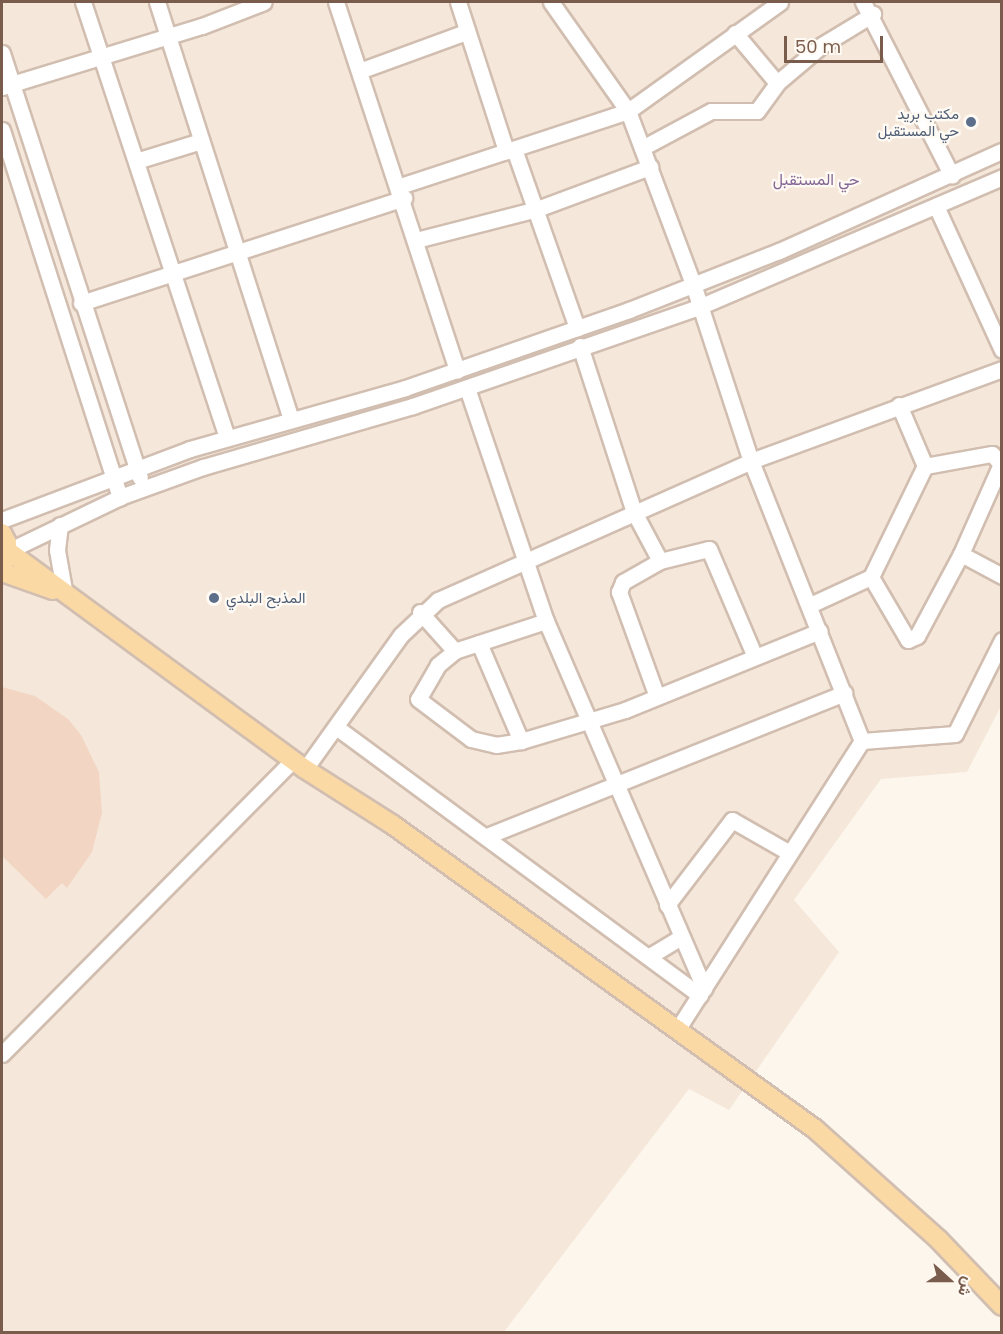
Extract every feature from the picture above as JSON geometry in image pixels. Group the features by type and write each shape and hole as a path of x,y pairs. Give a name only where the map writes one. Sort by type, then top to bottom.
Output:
{"main road":[{"path":"4,550 64,588 299,765 393,825 815,1129 939,1240 1002,1306"},
{"path":"2,572 87,607"}],"street":[{"path":"83,2 175,274 227,438"},
{"path":"157,2 291,420"},
{"path":"7,86 101,58 167,34 202,26 264,2"},
{"path":"336,2 362,70 457,371"},
{"path":"458,2 466,32 510,150 537,209 577,328"},
{"path":"551,2 628,111 693,284 751,461 862,741"},
{"path":"863,2 873,14 952,176"},
{"path":"81,303 238,252 510,150 628,111 776,3"},
{"path":"642,148 711,111 756,111 777,83 822,45 873,14"},
{"path":"362,70 466,32"},
{"path":"735,33 777,83"},
{"path":"2,53 7,86 143,488"},
{"path":"2,130 120,497"},
{"path":"136,161 201,141"},
{"path":"2,520 137,467 227,438 457,371 577,328 693,284 952,176 1002,151"},
{"path":"416,240 537,209 650,167"},
{"path":"4,550 143,488 261,448 467,388 580,346 699,307 1002,177"},
{"path":"936,207 1002,350"},
{"path":"42,258 63,251"},
{"path":"580,346 634,512 660,561"},
{"path":"2,1054 336,727 420,612 522,560 751,461 1002,369"},
{"path":"467,388 522,560 587,722 702,992"},
{"path":"810,605 871,577 926,466 900,405"},
{"path":"871,577 908,640 917,636 961,554 1000,458 992,454 926,466"},
{"path":"60,525 57,550 64,588"},
{"path":"656,694 619,592 623,582 660,561 709,549 754,657"},
{"path":"961,554 1002,576"},
{"path":"420,612 455,651"},
{"path":"546,621 455,651 438,665 418,699 471,739 496,745 521,741 587,722 820,631"},
{"path":"862,741 955,734 1002,640"},
{"path":"479,643 521,741"},
{"path":"487,836 844,693"},
{"path":"336,727 487,836 648,957 702,992"},
{"path":"677,1030 862,741"},
{"path":"666,905 732,820 789,852"},
{"path":"648,957 680,939"}],"shaded area":[{"path":"2,2 1001,2 1001,706 967,772 881,779 794,900 839,952 729,1110 689,1089 504,1332 2,1332"}],"building":[{"path":"2,687 35,696 68,719 81,735 99,772 102,813 92,852 67,888 62,883 46,899 2,856"}],"place":[{"name":"مكتب بريد حي المستقبل","path":"971,122"},
{"name":"المذبح البلدي","path":"214,598"}],"district":[{"name":"حي المستقبل","path":"816,180"}]}
